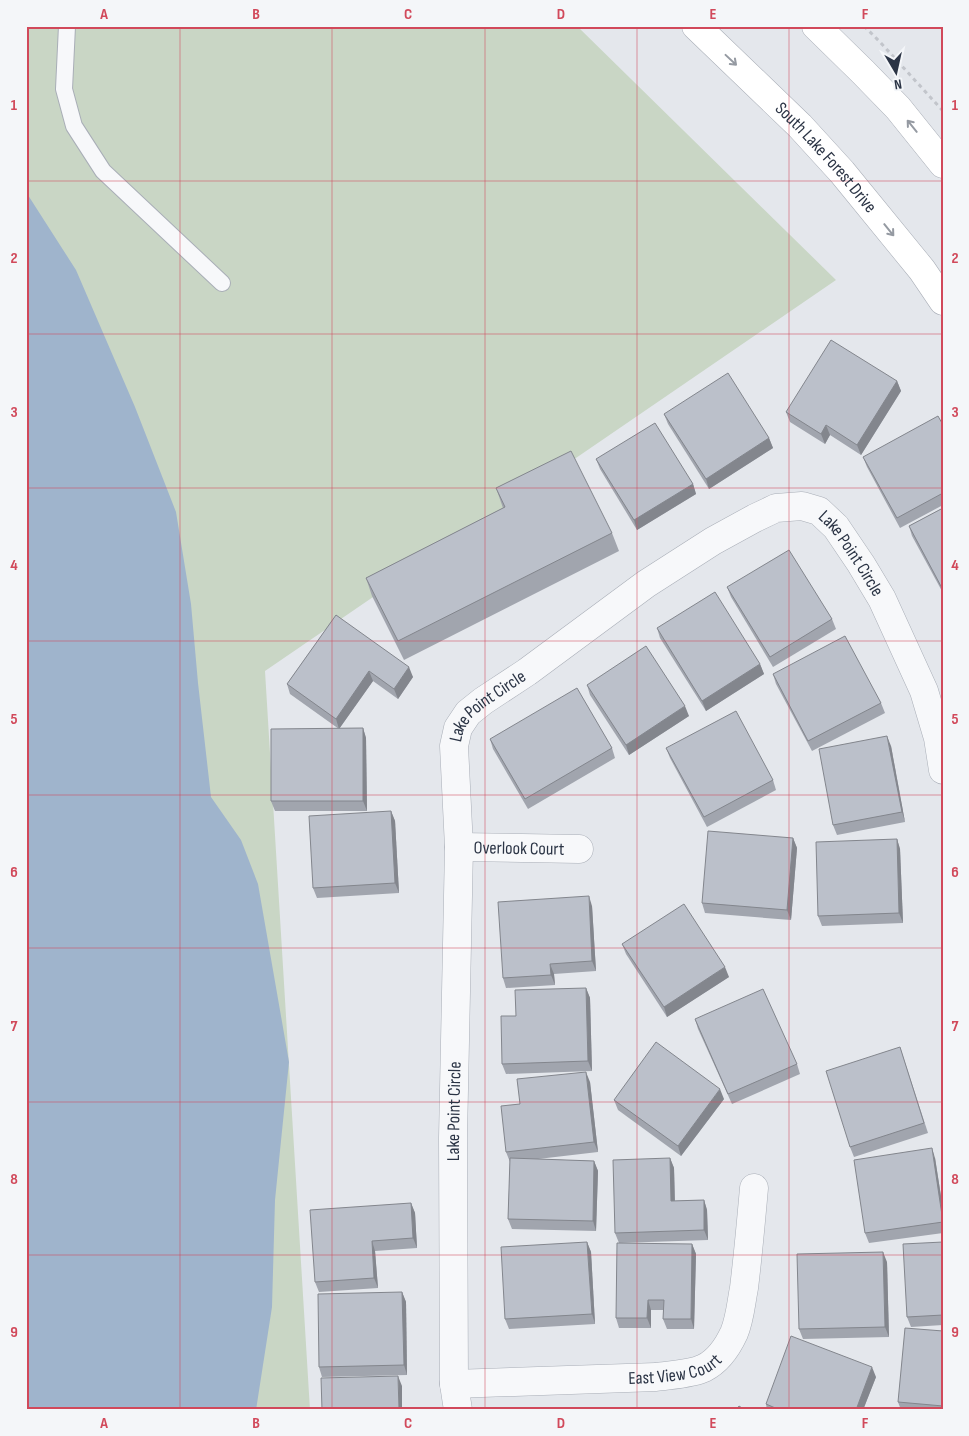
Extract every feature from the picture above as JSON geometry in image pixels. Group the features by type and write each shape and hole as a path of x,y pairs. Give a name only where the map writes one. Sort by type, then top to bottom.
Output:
{"main road":[{"name":"South Lake Forest Drive","path":"696,26 800,126 842,172 922,270 943,301"},
{"path":"816,26 898,108 943,164"}],"street":[{"name":"Lake Point Circle","path":"456,1397 453,1138 459,847 454,746 458,728 468,712 527,672 646,584 714,541 776,508 802,506 819,512 836,527 882,599 924,690 938,738 943,770"},
{"name":"Overlook Court","path":"459,847 579,849"},
{"name":"East View Court","path":"456,1397 656,1377 704,1368 717,1358 726,1347 734,1331 741,1306 748,1257 754,1188"}],"lane":[{"path":"67,26 64,89 74,126 103,171 222,283"}],"path":[{"path":"864,26 943,111"}],"green space":[{"path":"26,26 577,26 836,280 265,671 310,1410 26,1410"}],"water":[{"path":"26,192 76,270 135,407 176,512 191,604 211,797 241,840 258,884 289,1062 275,1200 272,1307 256,1410 26,1410"}],"building":[{"path":"831,340 897,381 857,445 826,425 821,434 786,412"},
{"path":"728,373 769,438 706,479 664,414"},
{"path":"938,416 943,425 943,493 897,518 863,457"},
{"path":"655,423 693,484 634,520 596,459"},
{"path":"571,451 612,533 398,641 366,578 505,507 496,488"},
{"path":"943,508 943,590 909,526"},
{"path":"789,550 832,619 770,657 727,587"},
{"path":"715,592 760,664 702,701 657,628"},
{"path":"336,615 409,667 394,689 369,671 336,719 287,684"},
{"path":"845,636 881,703 808,741 773,674"},
{"path":"646,646 685,706 626,745 587,685"},
{"path":"577,688 612,748 525,799 490,739"},
{"path":"736,711 773,780 704,817 666,748"},
{"path":"363,728 363,801 271,801 271,729"},
{"path":"887,736 902,812 833,825 819,749"},
{"path":"391,811 395,883 313,888 309,816"},
{"path":"708,831 793,838 787,910 702,903"},
{"path":"897,839 899,913 818,916 816,842"},
{"path":"589,896 592,961 550,964 551,975 503,978 498,902"},
{"path":"684,904 725,967 664,1007 622,944"},
{"path":"586,988 588,1061 502,1064 501,1016 516,1016 515,990"},
{"path":"763,989 797,1064 728,1094 695,1019"},
{"path":"656,1042 720,1089 678,1146 614,1100"},
{"path":"900,1047 924,1123 850,1147 826,1071"},
{"path":"586,1072 594,1142 506,1152 501,1106 520,1104 517,1079"},
{"path":"932,1148 943,1222 865,1233 854,1160"},
{"path":"510,1158 594,1161 593,1221 508,1219"},
{"path":"670,1158 671,1201 704,1200 704,1230 615,1233 613,1160"},
{"path":"411,1203 413,1238 372,1241 374,1278 315,1282 310,1210"},
{"path":"587,1242 592,1314 505,1319 501,1247"},
{"path":"943,1242 943,1315 907,1317 903,1244"},
{"path":"617,1243 692,1244 691,1319 663,1319 664,1300 648,1300 647,1318 616,1318"},
{"path":"883,1252 885,1327 799,1329 797,1254"},
{"path":"402,1292 404,1365 319,1367 318,1294"},
{"path":"905,1328 943,1331 943,1406 898,1402"},
{"path":"791,1336 872,1367 856,1410 780,1410 766,1404"},
{"path":"398,1376 399,1410 322,1410 321,1378"},
{"path":"739,1406 745,1410 736,1410"}]}
